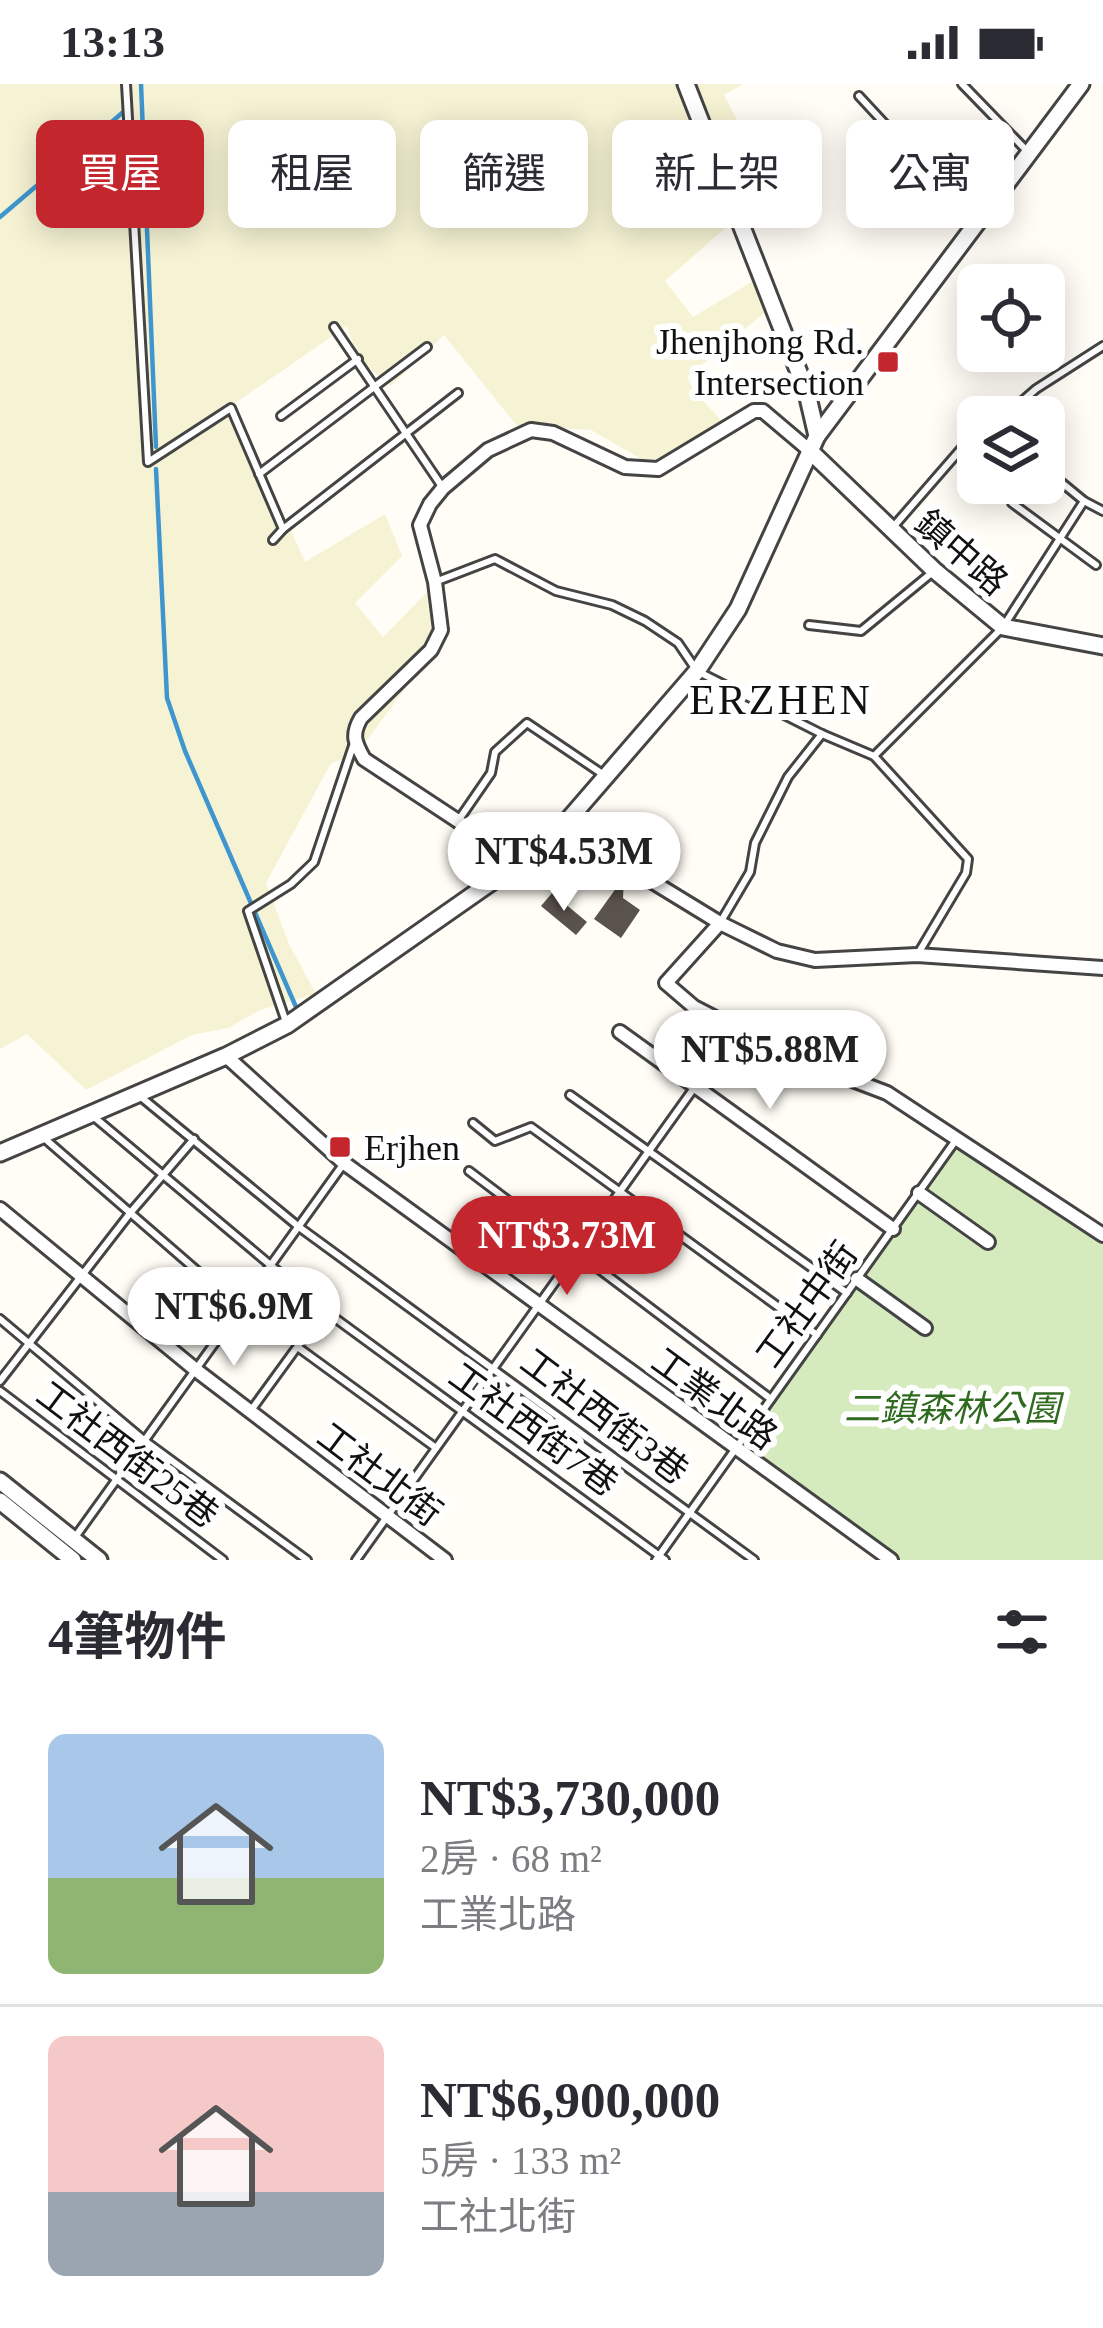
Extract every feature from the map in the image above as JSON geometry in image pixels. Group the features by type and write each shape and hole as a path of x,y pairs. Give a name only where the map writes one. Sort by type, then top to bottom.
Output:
{"street":[{"path":"686,84 807,393 813,443"},
{"path":"1014,173 1081,84"},
{"path":"0,1154 287,1025 550,841 698,670 738,609 813,443 973,228"},
{"path":"512,866 458,821 364,759 355,743 354,730 361,718 431,650 441,630 421,525 443,488 488,450 531,430 553,433 625,467 658,469 754,411 763,411 813,443"},
{"name":"鎮中路","path":"813,443 891,530 1003,627 1103,646"},
{"path":"550,841 583,856 617,860 720,923 777,951 814,961 917,955 1103,968"},
{"path":"720,923 666,982 694,1007 787,1055 887,1093 1103,1235"},
{"path":"620,1032 893,1229"},
{"name":"工業北路","path":"226,1056 344,1163 891,1560"},
{"path":"919,1193 988,1242"},
{"name":"工社北街","path":"0,1209 196,1370 445,1560"},
{"path":"857,1279 925,1328"},
{"path":"0,1481 70,1551"},
{"path":"0,1501 70,1551 99,1560"}],"lane":[{"path":"127,84 148,462 231,408 283,529"},
{"path":"962,84 1029,153"},
{"path":"859,96 881,120"},
{"path":"334,327 443,488"},
{"path":"259,474 427,347"},
{"path":"1028,396 1102,350"},
{"path":"281,416 358,359"},
{"path":"273,540 458,393"},
{"path":"891,530 957,454"},
{"path":"1065,486 1103,512"},
{"path":"874,757 1003,627 1084,502"},
{"path":"1013,504 1096,565"},
{"path":"435,582 495,560 556,591 612,605 678,643 698,670 874,757 968,859 966,873 917,955"},
{"path":"809,625 861,631 934,570"},
{"path":"458,821 491,773 495,752 527,723 604,775"},
{"path":"720,923 750,872 755,843 788,777 821,734"},
{"path":"287,1025 248,911 291,884 314,862 355,743"},
{"path":"356,1560 694,1088"},
{"name":"工社西街3巷","path":"138,1095 298,1226 754,1560"},
{"path":"570,1095 848,1293"},
{"name":"工社西街7巷","path":"91,1114 324,1310 660,1558"},
{"path":"473,1123 494,1141 531,1127 817,1335"},
{"path":"41,1135 240,1308"},
{"name":"工社中街","path":"660,1558 958,1137"},
{"path":"0,1381 194,1139"},
{"path":"70,1551 344,1163"},
{"path":"469,1171 771,1400"},
{"path":"250,1412 324,1310"},
{"path":"0,1319 145,1441 308,1560"},
{"path":"299,1348 436,1448"},
{"name":"工社西街25巷","path":"0,1391 223,1560"}],"shaded area":[{"path":"0,84 743,84 724,95 737,120 612,120 612,228 725,228 665,281 693,317 755,280 768,310 687,377 721,420 674,456 643,460 591,430 517,426 444,335 391,386 358,359 347,326 234,404 305,562 385,514 402,556 355,603 383,637 434,585 448,631 355,756 331,763 266,883 289,944 316,994 260,1010 228,1028 192,1035 86,1090 27,1034 0,1049"}],"green space":[{"name":"二鎮森林公園","path":"958,1137 1103,1240 1103,1560 888,1560 735,1450"}],"building":[{"path":"624,877 623,898 640,910 621,938 594,919"},
{"path":"552,893 587,922 576,935 541,906"}],"waterway":[{"path":"141,84 156,447"},
{"path":"0,217 128,108"},
{"path":"156,469 167,698 185,751 296,1007"}],"place":[{"name":"Jhenjhong Rd. Intersection","path":"888,362"},
{"name":"Erjhen","path":"340,1147"}],"district":[{"name":"ERZHEN","path":"781,699"}]}
